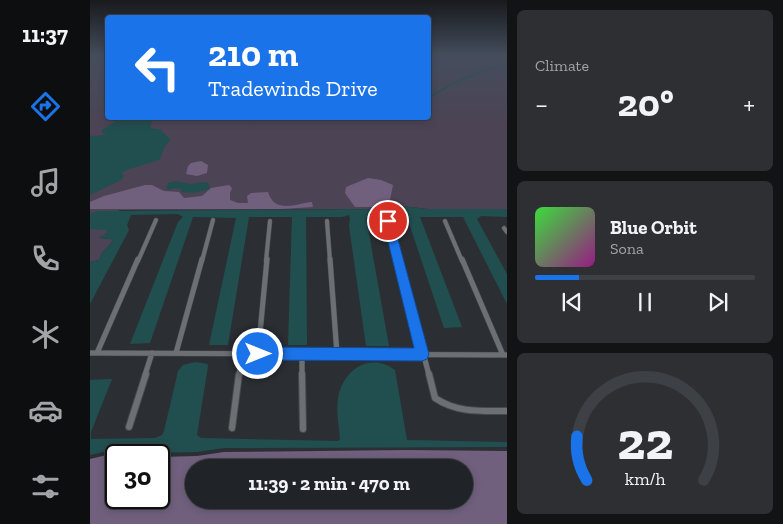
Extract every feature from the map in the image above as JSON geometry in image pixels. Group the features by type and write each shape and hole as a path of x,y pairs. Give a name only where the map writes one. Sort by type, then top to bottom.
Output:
{"street":[{"path":"97,353 156,220"},
{"path":"176,353 213,220"},
{"path":"258,354 270,220"},
{"path":"327,221 337,354"},
{"path":"388,221 435,398 446,406 462,410 507,411"},
{"path":"90,353 505,355 444,221"},
{"path":"129,427 152,353"},
{"path":"232,428 242,354"},
{"path":"302,354 303,429"}],"shaded area":[{"path":"90,80 105,80 105,120 431,120 431,80 507,80 507,209 428,209 393,205 378,209 119,210 106,234 99,238 111,239 113,241 102,253 99,260 90,262"},
{"path":"118,120 152,120 150,128 160,129 171,140 165,146 160,159 125,171 122,173 124,176 121,180 90,195 90,136 107,135 102,133 102,130"},
{"path":"201,161 208,165 207,173 197,176 186,174 191,163"},
{"path":"368,178 381,180 393,185 389,205 355,207 345,193 346,187"},
{"path":"175,181 191,184 206,182 209,184 210,189 194,193 181,192 181,189 168,190 166,188 168,183"},
{"path":"145,185 152,185 164,191 179,192 184,198 202,196 211,188 229,185 232,188 230,200 238,203 248,203 247,196 251,193 268,192 271,199 281,206 312,202 313,207 282,209 90,209 90,202 104,196"},
{"path":"392,205 428,209 507,209 507,217 481,216 477,219 507,274 507,304 463,217 420,217 462,327 444,328 407,217 366,217 389,346 366,346 349,215 342,217 306,217 307,345 288,345 292,217 249,217 228,345 209,345 236,218 193,217 150,343 130,344 178,222 183,217 178,214 131,215 127,225 129,230 90,304 90,262 99,260 102,253 113,241 98,238 106,234 107,230 90,229 90,214 98,211 378,209"},
{"path":"195,362 207,364 208,366 197,435 201,438 338,441 340,439 337,404 345,380 358,367 367,363 376,363 395,370 407,440 507,442 507,447 224,448 197,452 170,453 170,444 105,444 105,452 90,455 90,380 112,379 91,432 91,439 155,438 162,435 164,431 178,371 183,365"},
{"path":"507,451 507,524 90,524 90,459 105,455 105,509 170,509 170,457 197,456 224,452"}],"waterway":[{"path":"431,97 460,80"}],"route":[{"path":"258,354 422,354 388,221"}]}
